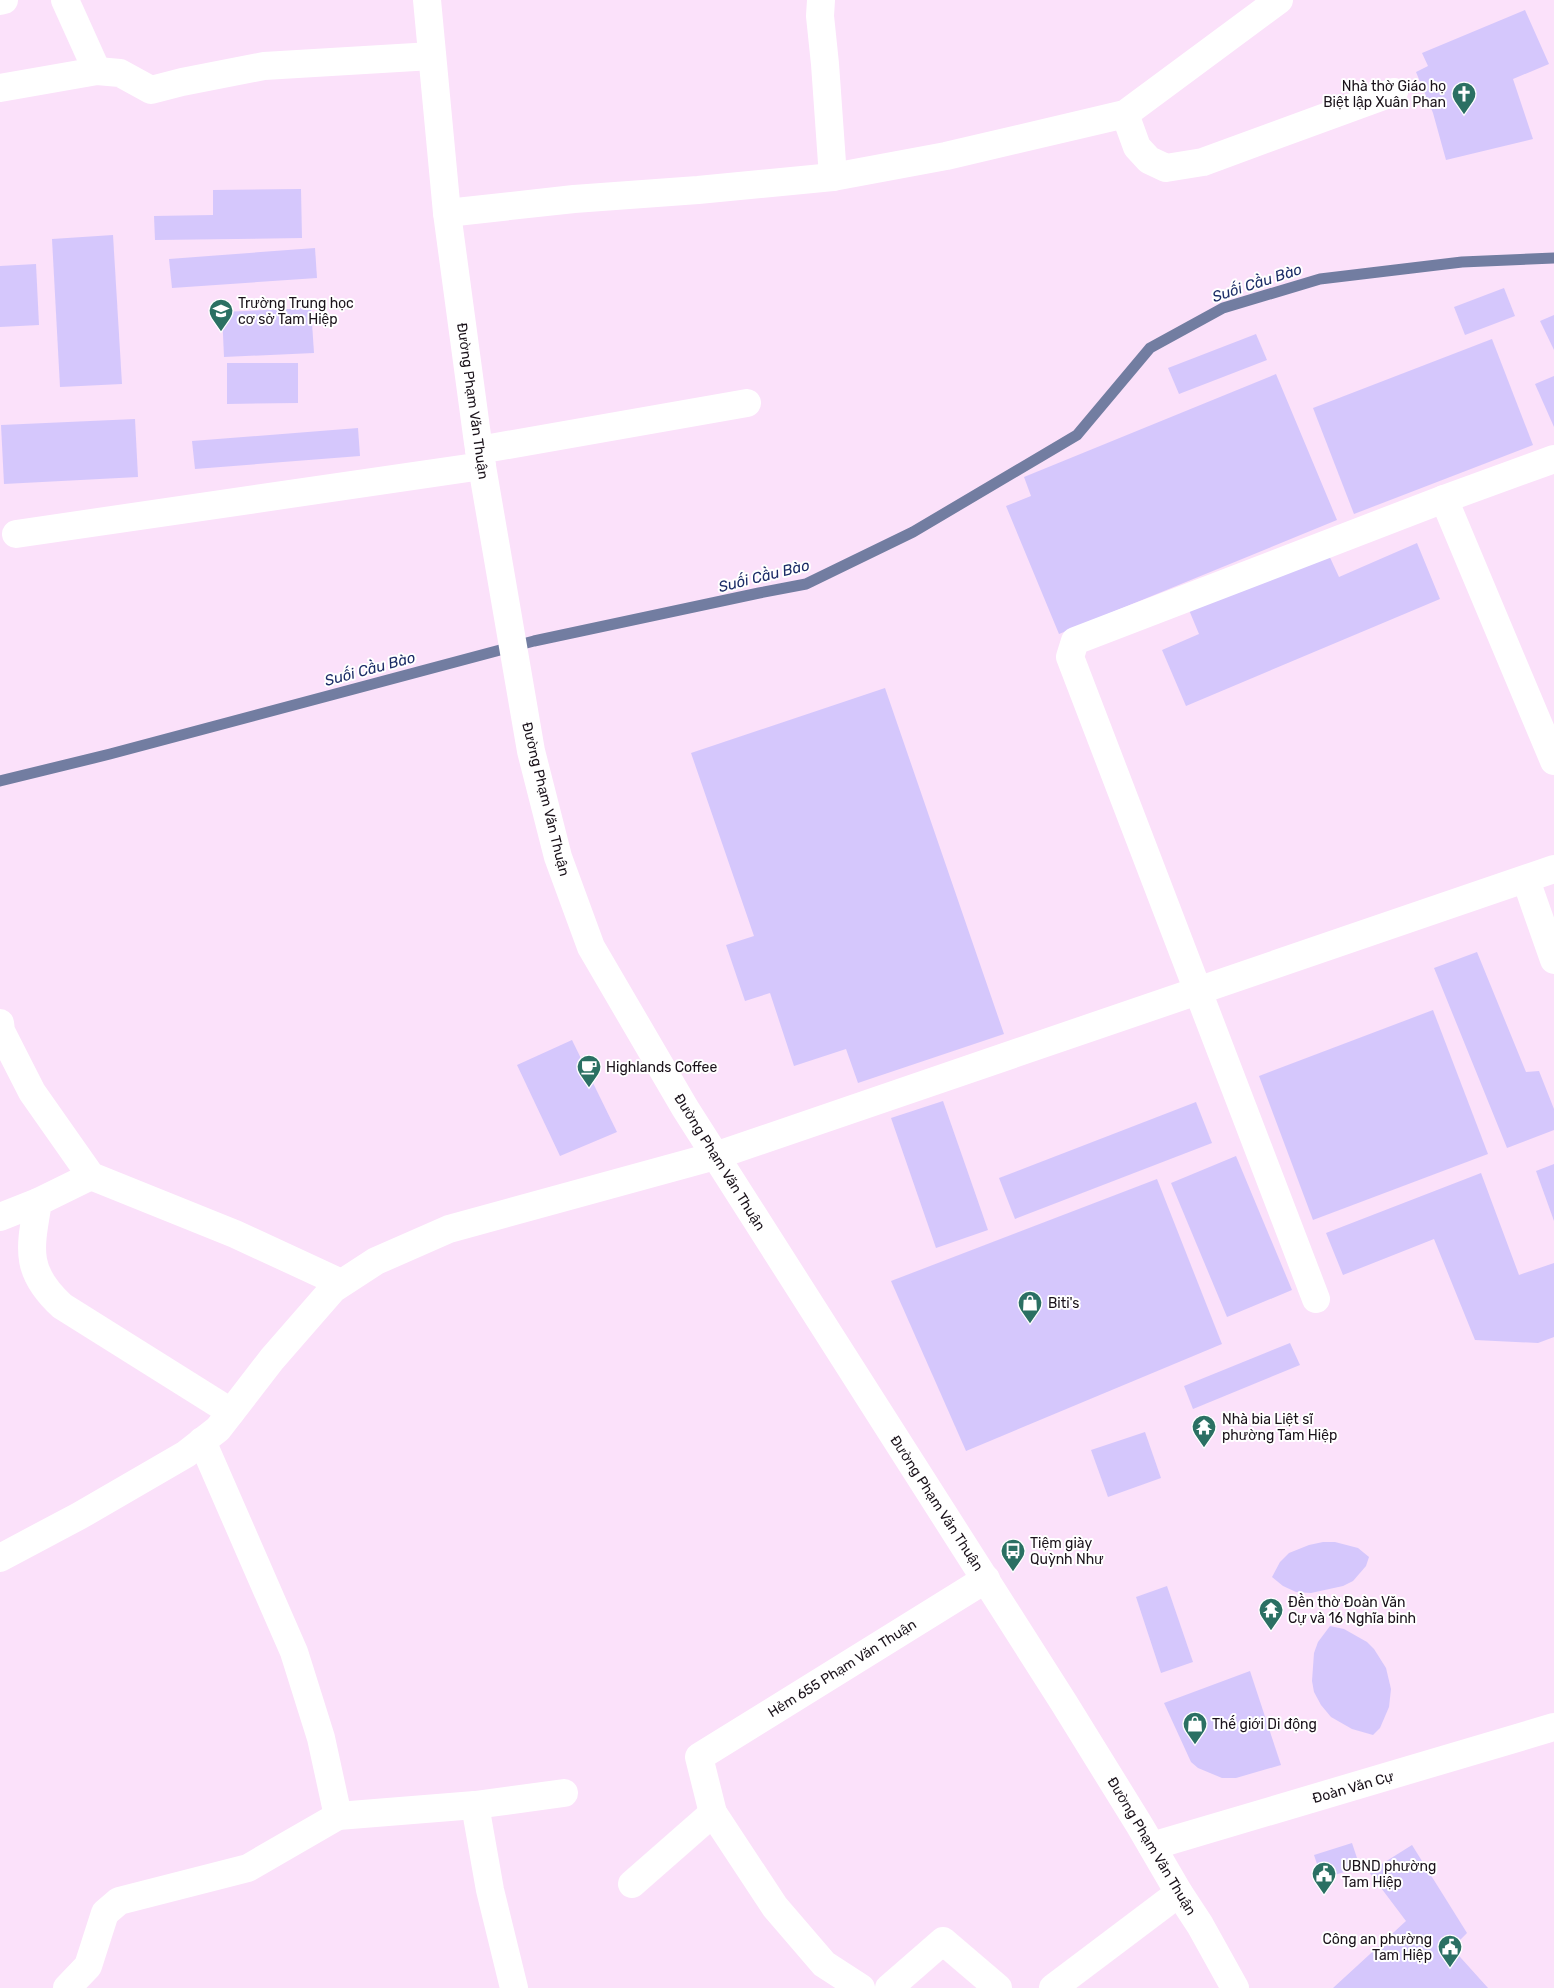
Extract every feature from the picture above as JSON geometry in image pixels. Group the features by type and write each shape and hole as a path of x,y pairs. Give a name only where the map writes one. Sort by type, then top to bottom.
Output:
{"street":[{"path":"0,2 4,0"},
{"path":"65,0 97,71"},
{"name":"Đường Phạm Văn Thuận","path":"428,0 446,213 481,458 517,671 531,751 558,857 591,947 638,1030 715,1156 1064,1703 1152,1846 1178,1893 1200,1925 1235,1988"},
{"path":"821,0 820,16 826,64 832,177"},
{"path":"446,213 574,199 698,190 832,177 946,156 1125,114 1279,0"},
{"path":"0,88 97,71 120,73 150,90 264,66 432,56"},
{"path":"1125,114 1137,147 1149,160 1166,168 1203,162 1394,92"},
{"path":"16,534 481,458 747,403"},
{"path":"1316,1300 1070,657 1075,642 1444,498 1554,459"},
{"path":"1444,498 1554,761"},
{"path":"0,1558 79,1516 186,1454 218,1429 272,1359 333,1289 376,1261 449,1229 715,1156 1554,869"},
{"path":"1526,880 1554,960"},
{"path":"0,1023 1,1031 32,1092 90,1176 235,1234 341,1283"},
{"path":"0,1217 38,1202 90,1176"},
{"path":"38,1202 32,1239 32,1258 38,1278 47,1292 62,1306 230,1412"},
{"path":"202,1441 294,1652 321,1738 338,1816"},
{"name":"Hẻm 655 Phạm Văn Thuận","path":"713,1813 699,1757 986,1579"},
{"name":"Đoàn Văn Cự","path":"1152,1846 1554,1727"},
{"path":"67,1988 88,1966 105,1913 119,1902 248,1868 338,1816 475,1805 564,1793"},
{"path":"475,1805 490,1890 514,1988"},
{"path":"632,1884 713,1813 775,1908 824,1964 861,1988"},
{"path":"1053,1988 1178,1893"},
{"path":"889,1988 942,1941 998,1988"}],"building":[{"path":"1525,10 1549,64 1513,79 1533,139 1446,160 1433,113 1416,72 1428,66 1422,53"},
{"path":"301,189 302,238 155,240 154,216 213,215 213,190"},
{"path":"113,235 122,384 60,387 52,239"},
{"path":"315,248 317,278 172,288 169,259"},
{"path":"36,264 39,325 0,327 0,266"},
{"path":"1504,288 1515,316 1465,335 1454,307"},
{"path":"311,308 314,353 224,357 222,312"},
{"path":"1554,315 1554,350 1540,321"},
{"path":"1256,334 1267,360 1179,394 1168,368"},
{"path":"1492,339 1533,445 1354,514 1313,408"},
{"path":"227,363 298,363 298,403 227,404"},
{"path":"1276,374 1337,520 1059,634 1006,506 1031,496 1024,477"},
{"path":"1554,376 1554,427 1535,384"},
{"path":"135,419 138,477 4,484 1,425"},
{"path":"358,428 360,456 195,469 192,441"},
{"path":"1417,543 1440,599 1186,706 1162,650 1199,634 1189,610 1327,551 1339,577"},
{"path":"885,688 1004,1034 858,1083 846,1049 794,1066 770,993 745,1001 726,945 754,936 691,753"},
{"path":"1477,952 1526,1072 1539,1071 1554,1109 1554,1130 1507,1148 1434,968"},
{"path":"1433,1010 1488,1154 1313,1220 1259,1076"},
{"path":"572,1040 617,1132 560,1156 517,1065"},
{"path":"943,1101 988,1230 936,1248 891,1118"},
{"path":"1196,1102 1212,1143 1015,1219 999,1178"},
{"path":"1236,1156 1292,1290 1227,1317 1171,1183"},
{"path":"1554,1164 1554,1221 1536,1171"},
{"path":"1481,1173 1519,1275 1554,1263 1554,1337 1538,1343 1475,1340 1434,1239 1343,1275 1326,1233"},
{"name":"Biti's","path":"1157,1179 1222,1344 966,1451 891,1281"},
{"path":"1290,1343 1300,1365 1193,1409 1184,1386"},
{"path":"1145,1432 1161,1478 1108,1497 1091,1450"},
{"path":"1323,1542 1335,1542 1358,1548 1369,1557 1366,1566 1353,1581 1343,1586 1311,1593 1296,1592 1283,1586 1272,1577 1280,1562 1289,1553"},
{"path":"1167,1586 1193,1662 1161,1673 1136,1597"},
{"path":"1330,1626 1344,1629 1367,1642 1374,1649 1386,1668 1391,1689 1389,1707 1380,1728 1373,1735 1352,1729 1331,1717 1321,1705 1314,1692 1312,1681 1314,1653 1318,1642"},
{"path":"1250,1671 1281,1765 1236,1778 1222,1778 1198,1768 1191,1762 1164,1703"},
{"path":"1352,1843 1360,1867 1322,1879 1314,1855"},
{"path":"1412,1845 1467,1933 1452,1948 1488,1988 1333,1988 1406,1921 1369,1872"}],"waterway":[{"name":"Suối Cầu Bào","path":"0,781 110,754 534,641 806,584 913,532 1077,435 1150,348 1223,308 1320,279 1462,262 1554,258"}],"place":[{"name":"Nhà thờ Giáo họ Biệt lập Xuân Phan","path":"1464,115"},
{"name":"Trường Trung học cơ sở Tam Hiệp","path":"221,332"},
{"name":"Highlands Coffee","path":"589,1088"},
{"name":"Biti's","path":"1030,1324"},
{"name":"Nhà bia Liệt sĩ phường Tam Hiệp","path":"1204,1448"},
{"name":"Tiệm giày Quỳnh Như","path":"1013,1572"},
{"name":"Đền thờ Đoàn Văn Cự và 16 Nghĩa binh","path":"1271,1631"},
{"name":"Thế giới Di động","path":"1195,1745"},
{"name":"UBND phường Tam Hiệp","path":"1324,1895"},
{"name":"Công an phường Tam Hiệp","path":"1450,1968"}]}
